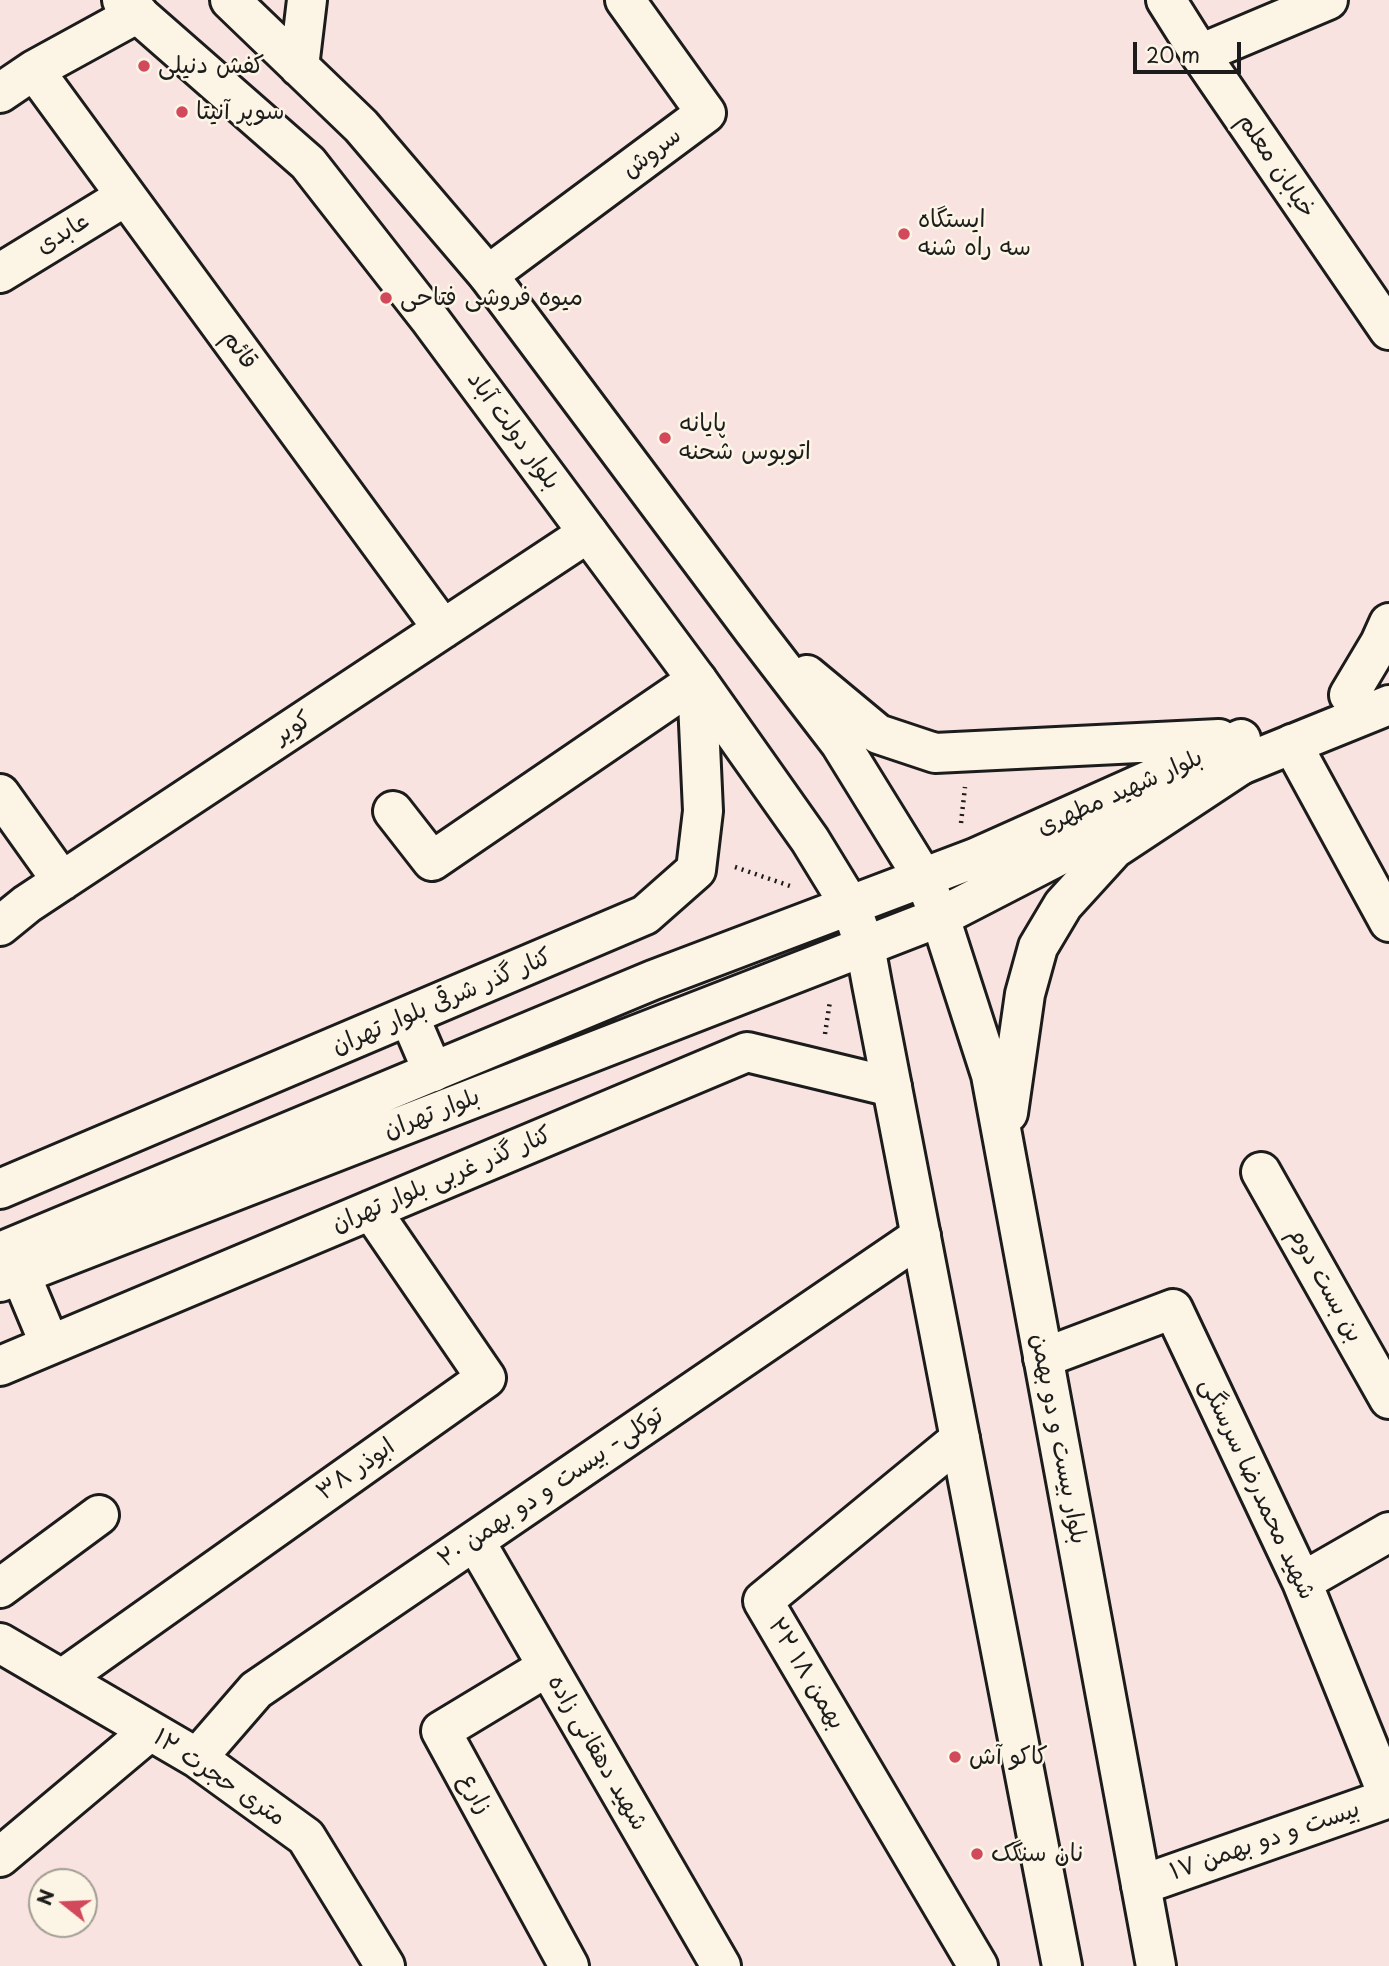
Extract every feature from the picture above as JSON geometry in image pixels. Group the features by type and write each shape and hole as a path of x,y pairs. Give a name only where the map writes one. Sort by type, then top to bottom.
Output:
{"street":[{"path":"230,0 361,125 488,275 840,743 924,879"},
{"path":"299,67 307,0"},
{"name":"سروش","path":"488,275 706,113 625,0"},
{"name":"خیابان معلم","path":"1166,0 1389,330"},
{"path":"1200,54 1328,0"},
{"path":"0,93 139,4"},
{"name":"بلوار دولت آباد","path":"139,4 308,163 429,318 697,680 810,839 851,907 864,946"},
{"name":"قائم","path":"34,70 443,629"},
{"name":"عابدی","path":"0,273 126,196"},
{"name":"کویر","path":"0,926 27,904 588,533"},
{"path":"1349,695 1389,623"},
{"path":"754,631 878,734 935,753 1245,750"},
{"name":"بلوار شهید مطهری","path":"864,946 940,916 1245,750 1349,695 1389,678"},
{"path":"393,811 432,861 697,680"},
{"name":"کنار گذر شرقی بلوار تهران","path":"0,1189 645,915 696,870 703,811 697,680"},
{"name":"بلوار شهید مطهری","path":"851,907 1245,750 1292,744 1389,705"},
{"path":"1292,744 1389,922"},
{"path":"1004,1146 1025,994 1038,947 1063,905 1114,849 1245,750"},
{"path":"0,794 62,881"},
{"name":"بلوار بیست و دو بهمن","path":"924,879 940,916 990,1075 1156,1966"},
{"name":"بلوار تهران","path":"7,1269 433,1072 653,980 851,907"},
{"path":"864,946 1062,1966"},
{"name":"بلوار تهران","path":"7,1269 864,946"},
{"path":"409,1016 433,1072"},
{"name":"کنار گذر غربی بلوار تهران","path":"0,1366 747,1052 892,1087"},
{"name":"بن بست دوم","path":"1261,1172 1389,1399"},
{"name":"۳۸ ابوذر","path":"62,1679 486,1378 372,1210"},
{"name":"توکلی- بیست و دو بهمن ۲۰","path":"197,1758 256,1690 921,1236"},
{"path":"7,1269 50,1345"},
{"name":"شهید محمدرضا سرسنگی","path":"1043,1358 1173,1309 1302,1582 1389,1798"},
{"name":"۲۲ بهمن ۱۸","path":"960,1439 763,1601 978,1966"},
{"path":"0,1588 99,1515"},
{"path":"1302,1582 1389,1532"},
{"name":"شهید دهقانی زاده","path":"474,1541 721,1966"},
{"name":"۱۲ متری حجرت","path":"0,1643 197,1758 306,1837 385,1966"},
{"name":"زارع","path":"547,1667 441,1731 569,1966"},
{"path":"0,1857 150,1731"},
{"name":"بیست و دو بهمن ۱۷","path":"1141,1885 1389,1798"}],"place":[{"name":"کفش دنیلی","path":"144,66"},
{"name":"سوپر آنیتا","path":"182,112"},
{"name":"ایستگاه سه راه شنه","path":"904,234"},
{"name":"میوه فروشی فتاحی","path":"386,298"},
{"name":"پایانه اتوبوس شحنه","path":"665,438"},
{"name":"کاکو آش","path":"955,1757"},
{"name":"نان سنگک","path":"977,1854"}]}
